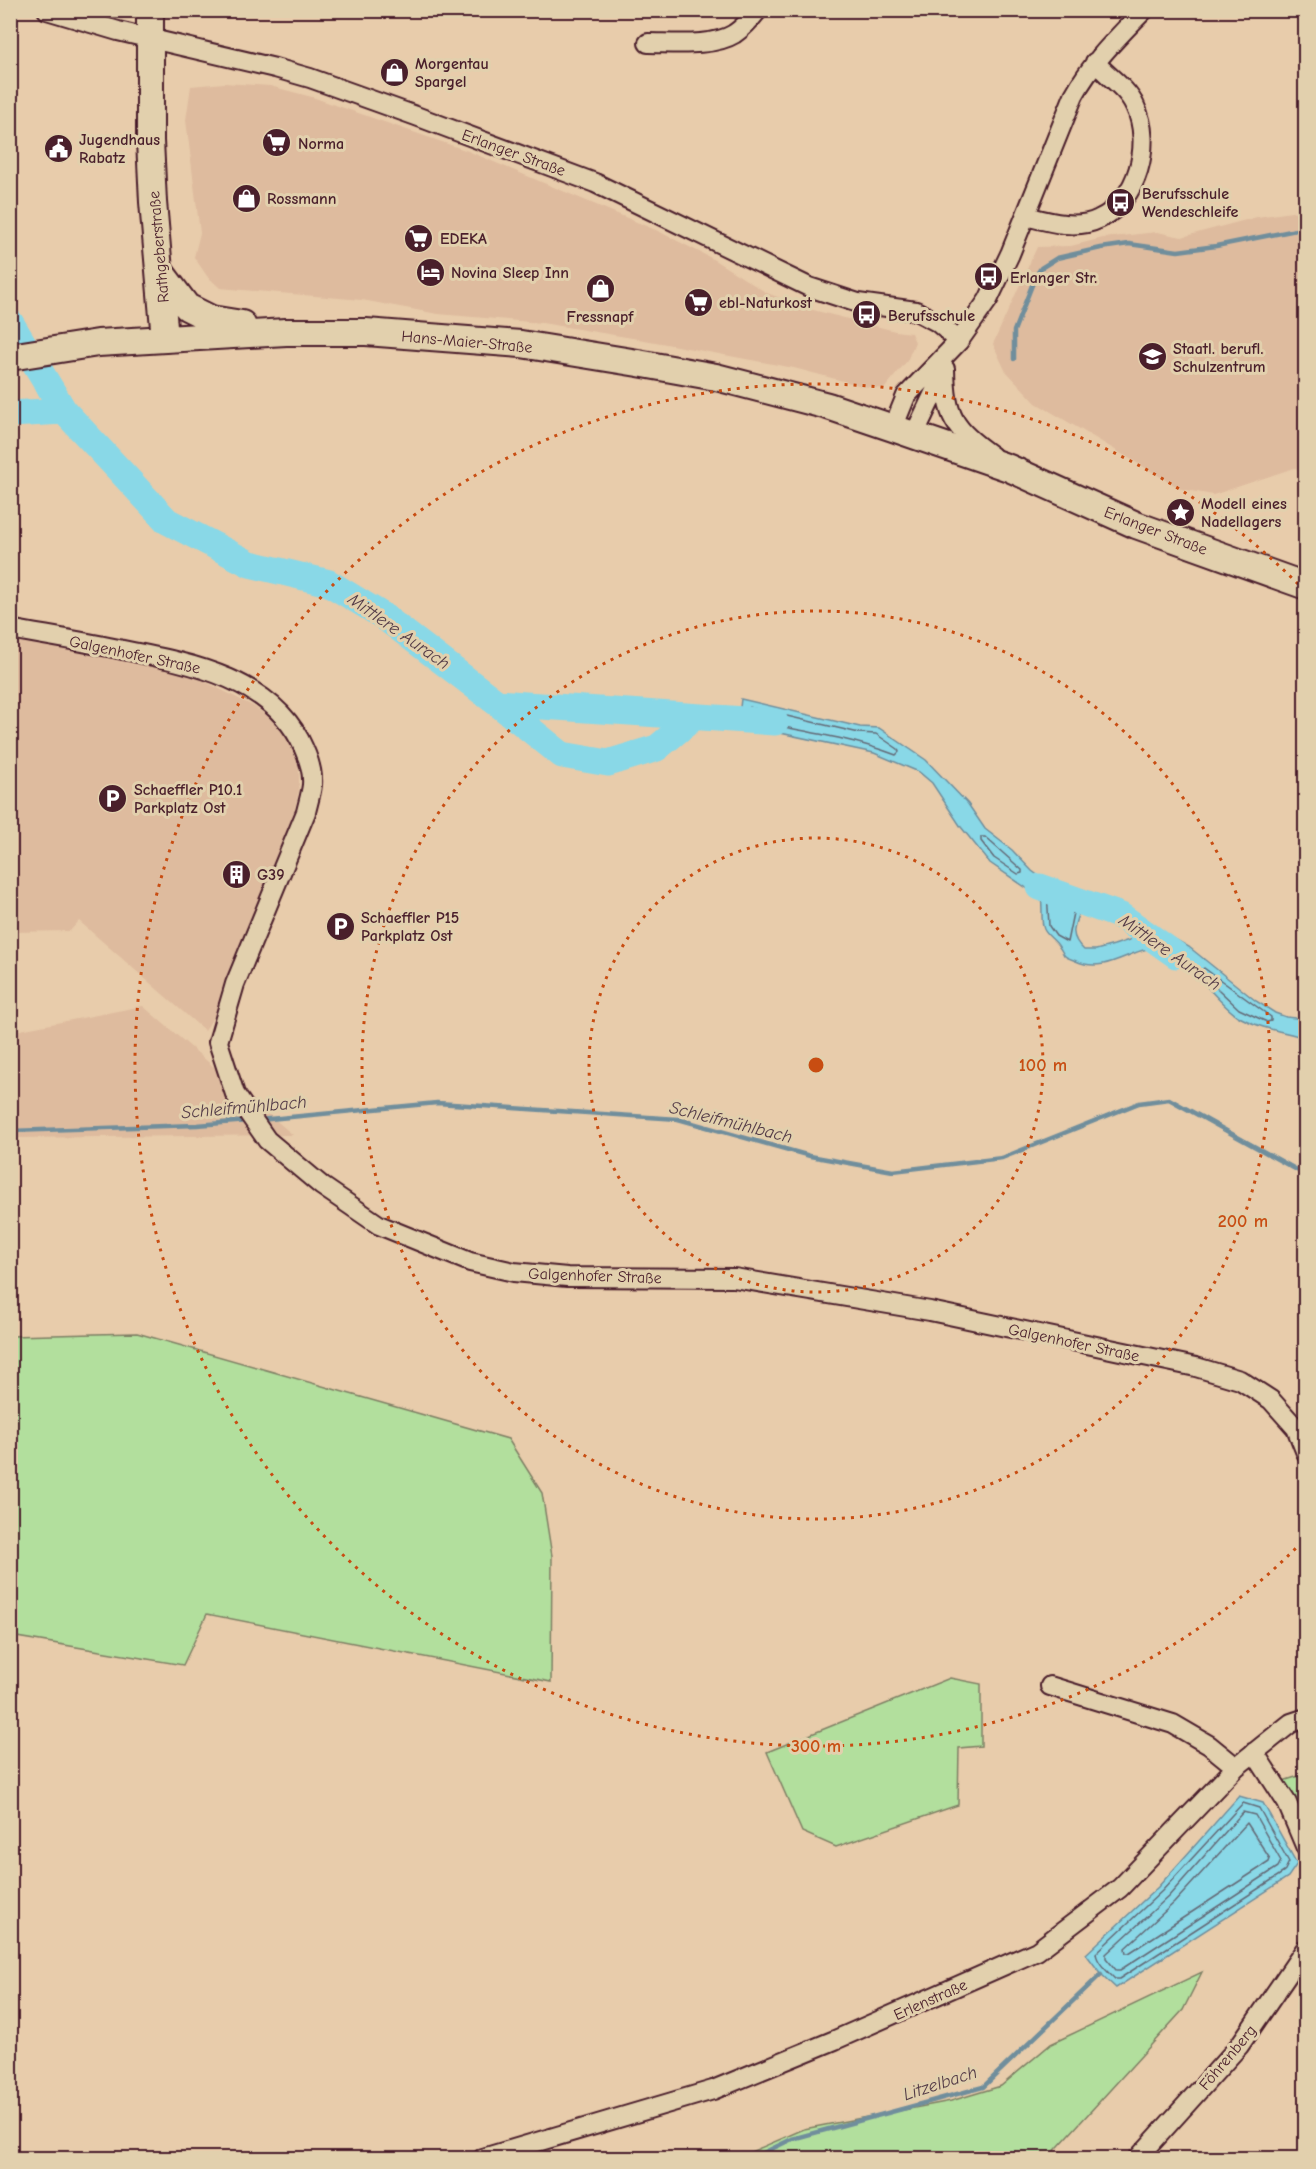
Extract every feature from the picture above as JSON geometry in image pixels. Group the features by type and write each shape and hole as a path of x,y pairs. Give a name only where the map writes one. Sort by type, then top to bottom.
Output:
{"street":[{"name":"Erlanger Straße","path":"47,10 150,39 310,78 595,183 809,287 858,303 916,311 937,322 959,341"},
{"name":"Rathgeberstraße","path":"150,10 150,141 165,339"},
{"path":"648,43 706,42 723,39 742,27 758,10"},
{"path":"904,432 906,396 959,341 984,306 1011,254 1074,95 1095,62 1144,10"},
{"path":"1026,216 1060,223 1090,222 1108,214 1127,195 1132,186 1141,153 1139,116 1130,96 1095,62"},
{"path":"160,271 187,307 211,319 286,332"},
{"name":"Hans-Maier-Straße","path":"10,357 66,347 286,332 366,332 521,344 716,377 828,406 904,432"},
{"path":"904,432 945,369 959,341"},
{"name":"Erlanger Straße","path":"945,369 948,406 956,424 974,443 1009,468"},
{"name":"Erlanger Straße","path":"904,432 1009,468 1136,525 1305,586"},
{"name":"Galgenhofer Straße","path":"10,629 175,660 212,671 247,688 279,711 298,734 309,762 312,784 306,812 235,984 218,1042 235,1094 267,1140 322,1186 379,1225 470,1262 514,1272 567,1277 734,1278 930,1311 1196,1367 1240,1380 1271,1400 1296,1428 1305,1453"},
{"path":"1050,1686 1173,1724 1209,1745 1236,1767"},
{"name":"Erlenstraße","path":"483,2158 713,2090 835,2040 1037,1951 1120,1888 1236,1767 1291,1723 1305,1718"},
{"path":"1254,1752 1287,1803 1305,1848"},
{"name":"Föhrenberg","path":"1138,2158 1239,2046 1305,1948"}],"shaded area":[{"path":"224,83 270,86 312,97 468,151 658,231 711,258 767,293 809,309 911,333 915,342 907,361 884,389 862,386 794,368 542,323 438,314 362,300 220,288 207,276 194,257 200,233 186,120 191,86"},
{"name":"Staatl. berufl. Schulzentrum","path":"1305,210 1305,470 1294,468 1213,495 1181,489 1036,403 1005,370 993,344 1037,247 1071,246 1103,238 1157,232 1182,237 1257,217"},
{"path":"10,638 142,663 200,679 253,706 273,720 285,733 295,752 299,770 299,790 295,808 280,852 222,989 215,1014 205,1031 79,921 70,931 11,932"},
{"path":"143,1006 293,1135 11,1138 10,1032"}],"green space":[{"path":"137,1333 508,1439 542,1493 552,1556 551,1682 207,1614 183,1665 11,1636 11,1336"},
{"path":"950,1678 981,1684 981,1746 959,1748 958,1805 836,1847 802,1832 767,1752"},
{"path":"1305,1774 1305,1848 1283,1781"},
{"path":"1202,1972 1183,2010 1048,2158 737,2158 804,2129 951,2101 1001,2086 1051,2044"}],"water":[{"path":"741,699 860,727 879,728 926,760 968,804 985,829 1012,850 1032,871 1053,886 1067,891 1081,907 1074,935 1084,950 1096,950 1156,931 1189,947 1256,1001 1275,1013 1305,1019 1305,1038 1261,1026 1236,1015 1183,962 1164,950 1154,948 1144,950 1100,965 1088,965 1066,957 1044,929 1041,898 990,863 961,827 932,783 919,772 874,753 738,724"},
{"path":"1239,1796 1263,1803 1297,1864 1288,1877 1116,1988 1101,1974 1086,1954 1158,1887"}],"waterway":[{"path":"1014,359 1014,331 1036,275 1041,268 1057,258 1129,244 1178,251 1306,228"},
{"name":"Mittlere Aurach","path":"10,322 64,411 167,521 250,564 329,583 383,616 497,703 775,722"},
{"name":"Mittlere Aurach","path":"10,414 64,411"},
{"name":"Mittlere Aurach","path":"497,703 562,755 608,763 657,748 693,718"},
{"name":"Mittlere Aurach","path":"1040,887 1121,916 1176,955"},
{"name":"Schleifmühlbach","path":"259,1120 437,1103 678,1119 810,1156 893,1171 1002,1158 1139,1103 1169,1099 1306,1175"},
{"name":"Schleifmühlbach","path":"10,1131 197,1125 248,1121"},
{"name":"Litzelbach","path":"753,2158 792,2139 983,2087 1101,1974"}],"place":[{"name":"Morgentau Spargel","path":"394,72"},
{"name":"Norma","path":"277,143"},
{"name":"Jugendhaus Rabatz","path":"58,148"},
{"name":"Rossmann","path":"246,198"},
{"name":"Berufsschule Wendeschleife","path":"1121,202"},
{"name":"EDEKA","path":"419,238"},
{"name":"Novina Sleep Inn","path":"430,272"},
{"name":"Erlanger Str.","path":"989,277"},
{"name":"Fressnapf","path":"600,288"},
{"name":"ebl-Naturkost","path":"698,302"},
{"name":"Berufsschule","path":"867,315"},
{"name":"Staatl. berufl. Schulzentrum","path":"1152,357"},
{"name":"Modell eines Nadellagers","path":"1180,512"},
{"name":"Schaeffler P10.1 Parkplatz Ost","path":"113,798"},
{"name":"G39","path":"236,874"},
{"name":"Schaeffler P15 Parkplatz Ost","path":"340,926"}]}
